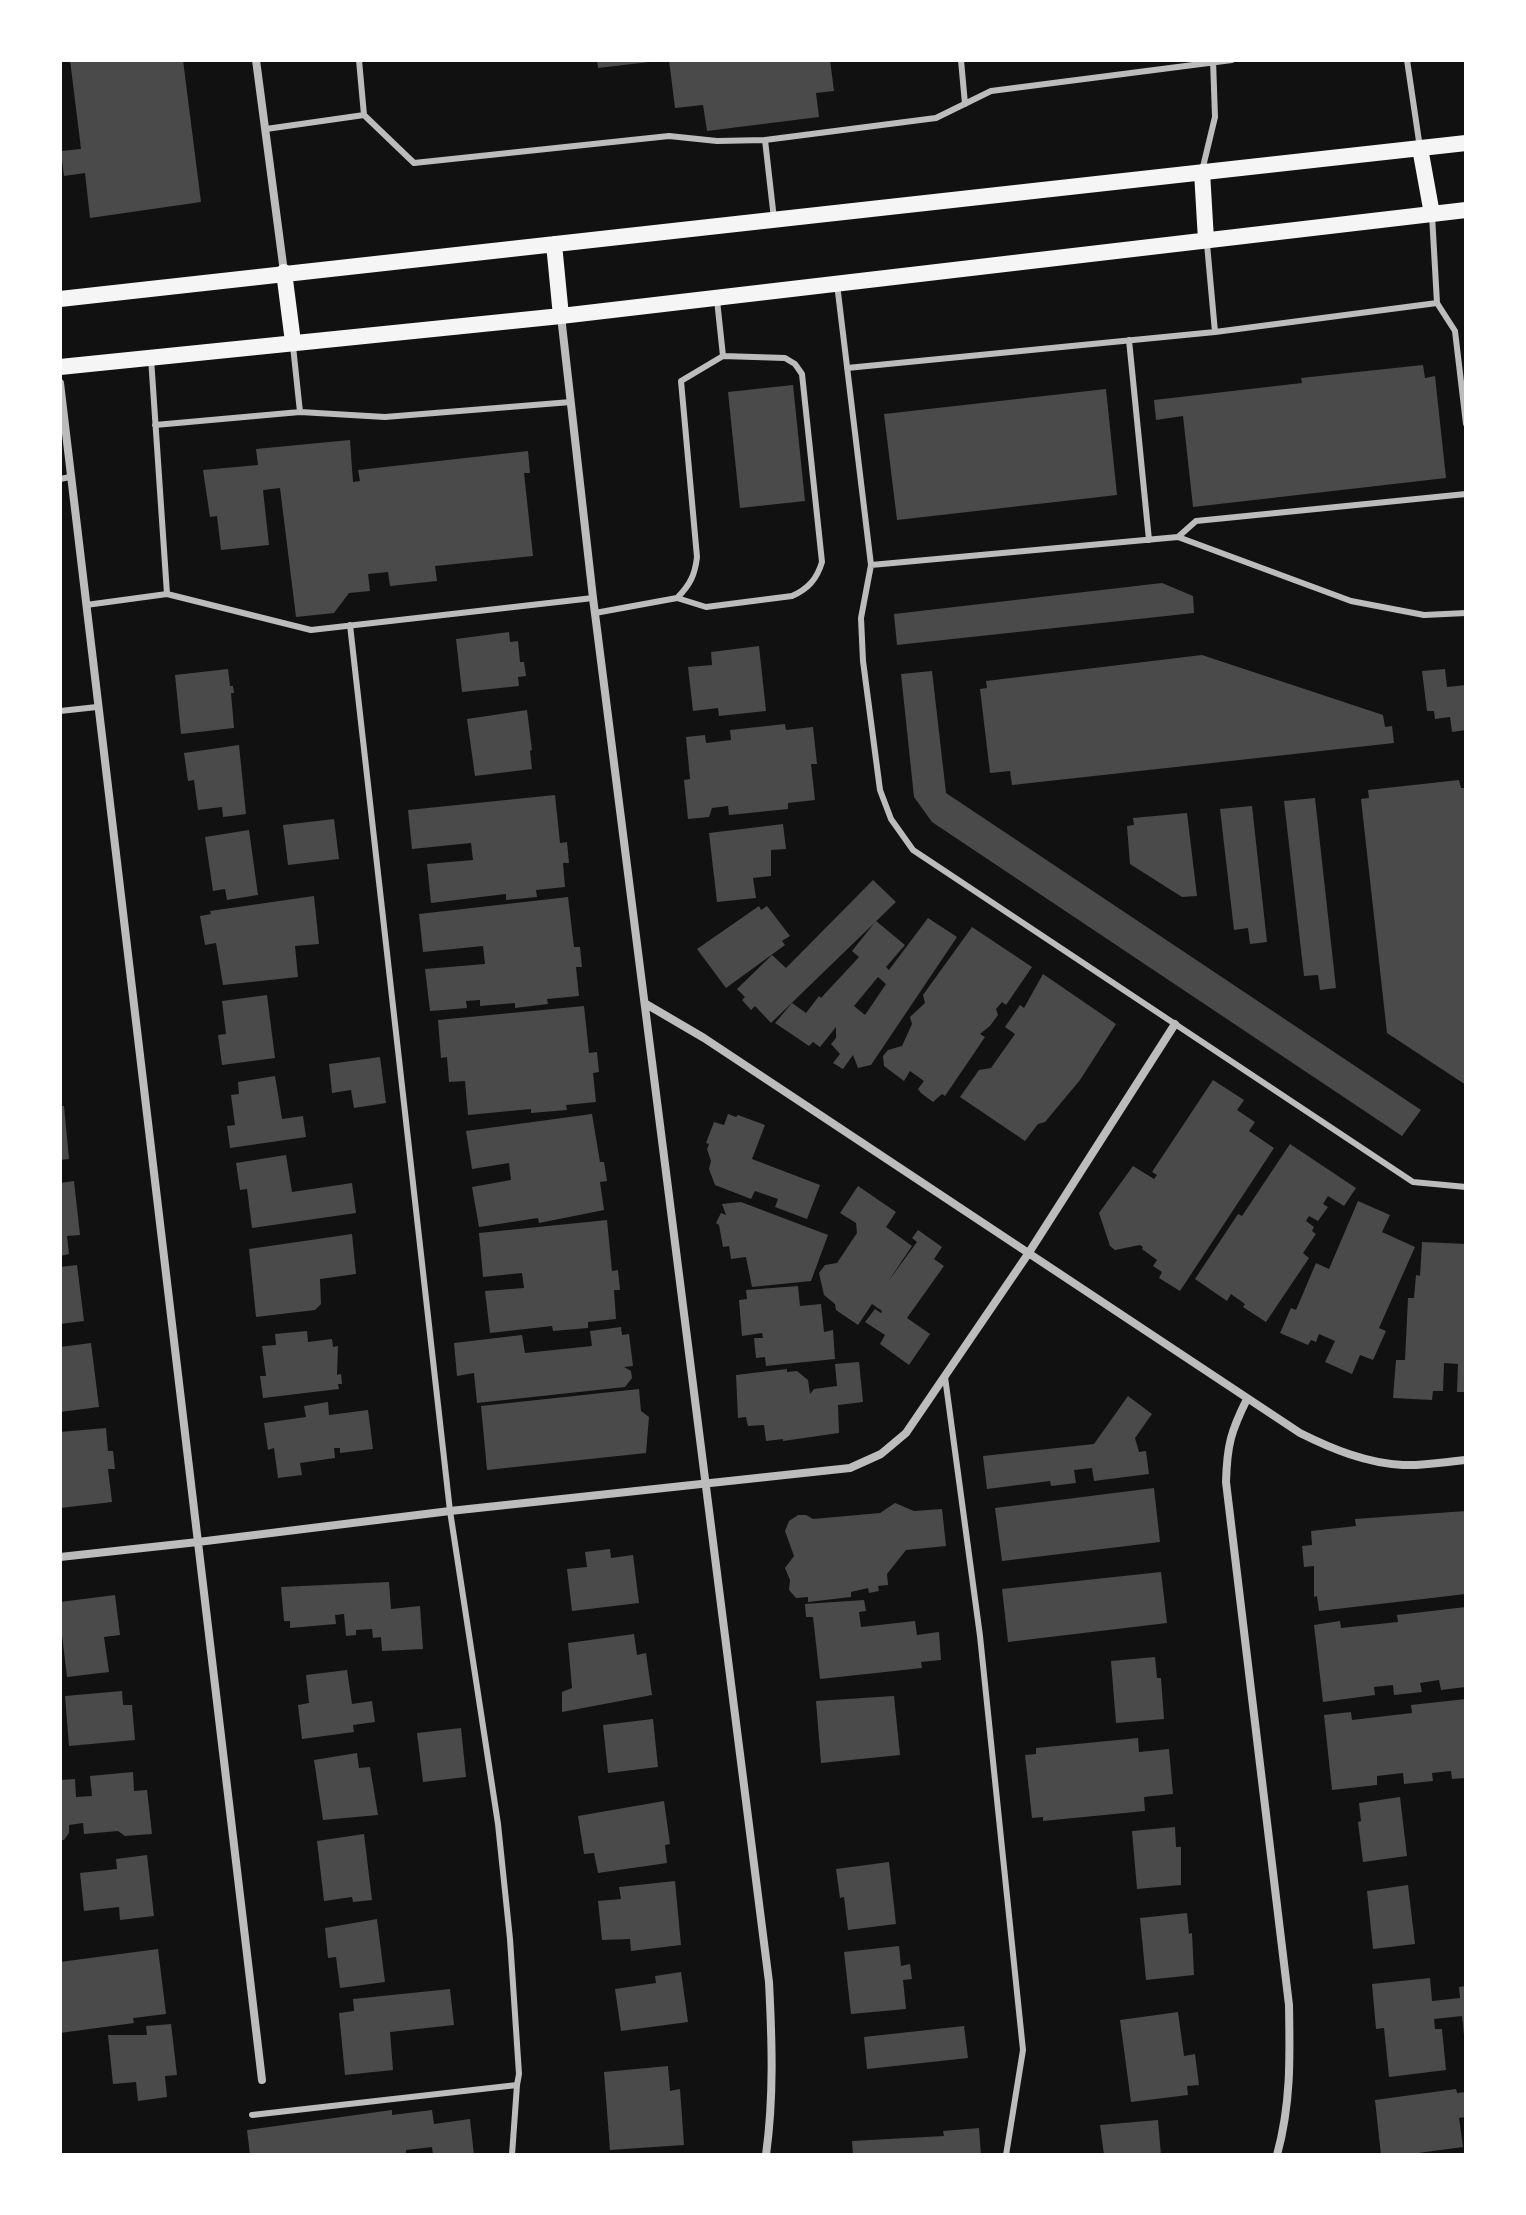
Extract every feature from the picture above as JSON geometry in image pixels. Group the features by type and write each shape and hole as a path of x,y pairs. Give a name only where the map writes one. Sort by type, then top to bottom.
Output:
{"main road":[{"path":"60,299 1466,143"},
{"path":"1420,148 1432,214"},
{"path":"1202,172 1206,240"},
{"path":"60,367 561,316 1466,210"},
{"path":"554,244 561,316"},
{"path":"284,272 293,342"}],"street":[{"path":"256,60 284,272"},
{"path":"561,316 593,598 769,1982 773,2059 771,2122 766,2155"},
{"path":"60,383 65,478 86,605 262,2080"},
{"path":"646,1004 704,1038 1300,1433 1335,1450 1403,1465 1466,1460"},
{"path":"60,1557 850,1468 881,1454 906,1433 945,1377 1175,1024"},
{"path":"1247,1399 1233,1428 1226,1482 1289,2005 1291,2073 1285,2127 1277,2155"}],"lane":[{"path":"359,60 364,115 414,163 669,136 717,141 765,140 936,118 991,91 1232,60"},
{"path":"961,60 965,104"},
{"path":"1407,60 1420,148"},
{"path":"1202,172 1215,117 1213,62"},
{"path":"266,129 364,115"},
{"path":"765,140 774,219"},
{"path":"1432,214 1437,303 1455,331 1466,424"},
{"path":"1206,240 1215,332"},
{"path":"837,284 871,565 861,618 863,661 880,790 891,819 913,850 1413,1182 1466,1187"},
{"path":"717,298 723,356"},
{"path":"847,368 1215,332 1437,303"},
{"path":"1129,340 1149,540"},
{"path":"293,342 300,412"},
{"path":"595,613 677,598 706,607 792,596 805,590 813,581 822,562 802,374 795,364 785,358 723,356 681,381 697,557 695,574 677,598"},
{"path":"151,357 167,594"},
{"path":"155,425 300,412 385,417 571,402"},
{"path":"1178,537 1196,521 1466,494"},
{"path":"871,565 1178,537 1351,601 1424,615 1466,613"},
{"path":"86,605 167,594 311,630 593,598"},
{"path":"350,625 450,1511 498,1824 519,2074 512,2155"},
{"path":"60,711 97,707"},
{"path":"945,1377 980,1636 1023,2050 1006,2155"},
{"path":"252,2115 517,2085"}],"building":[{"path":"70,60 183,60 201,202 90,218 85,173 64,176 61,151 81,149"},
{"path":"597,60 649,60 649,62 598,68"},
{"path":"669,60 830,60 834,91 816,93 819,117 707,131 703,105 675,108"},
{"path":"1423,365 1425,378 1435,376 1446,478 1193,507 1183,416 1156,420 1154,400 1302,383 1301,378"},
{"path":"793,385 805,501 740,508 728,392"},
{"path":"1106,389 1117,495 897,520 884,414"},
{"path":"350,440 353,482 360,481 358,470 528,451 530,473 524,473 533,556 435,566 437,581 390,586 388,572 368,574 370,591 349,593 334,613 296,617 280,488 263,490 269,545 221,550 217,516 210,517 203,470 258,465 256,449"},
{"path":"1162,583 1193,596 1194,613 897,645 894,614"},
{"path":"509,632 510,642 518,641 520,662 524,662 526,676 518,677 519,686 462,692 456,639"},
{"path":"759,646 766,711 719,716 718,708 693,711 688,667 712,665 711,652"},
{"path":"1202,655 1383,715 1385,727 1392,726 1394,743 1012,785 1010,771 990,773 980,689 987,688 986,681"},
{"path":"228,669 234,693 231,693 234,728 181,734 175,675"},
{"path":"1445,669 1447,687 1466,685 1466,730 1452,732 1450,717 1435,719 1434,711 1427,711 1422,671"},
{"path":"932,671 946,793 1421,1110 1402,1136 932,822 914,797 901,674"},
{"path":"527,710 532,769 475,776 467,719"},
{"path":"785,724 786,730 813,727 817,764 811,764 815,800 788,803 788,809 729,815 728,806 712,808 709,817 688,819 684,780 690,779 686,737 705,735 706,743 731,740 730,730"},
{"path":"239,745 246,814 223,817 222,807 198,810 194,780 188,781 184,753"},
{"path":"1459,780 1461,788 1466,788 1466,1085 1387,1033 1361,799 1369,798 1368,790"},
{"path":"555,795 560,843 567,842 569,863 563,863 565,887 536,890 537,897 506,900 506,894 431,903 427,864 473,860 471,843 412,849 408,810"},
{"path":"1315,798 1336,988 1320,990 1318,975 1304,976 1284,801"},
{"path":"1252,806 1267,942 1250,944 1248,928 1234,930 1220,809"},
{"path":"1187,813 1197,896 1182,897 1130,864 1127,826 1134,825 1133,818"},
{"path":"334,819 339,859 288,865 283,825"},
{"path":"783,824 786,849 771,850 771,876 753,878 756,898 717,902 709,833"},
{"path":"249,830 258,895 227,900 225,889 213,891 205,837"},
{"path":"873,880 896,902 771,1023 755,1006 751,1010 737,989 772,955 786,968"},
{"path":"314,896 319,944 295,946 298,977 223,985 216,943 205,945 200,916 211,914 210,911"},
{"path":"568,897 574,947 580,947 582,967 576,967 579,996 547,999 548,1004 515,1008 515,1003 480,1006 480,1000 466,1001 467,1008 430,1011 425,969 485,964 483,946 423,952 419,914"},
{"path":"759,906 761,910 767,906 790,936 782,941 785,945 726,988 697,949"},
{"path":"928,918 957,937 871,1065 858,1068 853,1055 843,1069 833,1063 840,1054 831,1044 836,1038 836,1027 820,1047 813,1042 809,1046 775,1023 792,1003 806,1013 819,996 821,998 859,957 852,951 876,921 905,945 886,967 889,970","holes":["878,977 886,984 865,1015 854,1006"]},
{"path":"972,927 1032,967 1006,1005 1002,1002 996,1009 998,1015 980,1034 985,1037 945,1096 942,1094 933,1102 918,1089 924,1081 910,1071 904,1081 884,1066 883,1056 888,1050 902,1046 912,1024 910,1017 925,1003 923,995"},
{"path":"1043,974 1116,1024 1080,1080 1025,1141 960,1097 979,1070 991,1068 1015,1034 1005,1027 1020,1005 1024,1008"},
{"path":"267,995 275,1058 222,1065 218,1035 226,1034 222,1001"},
{"path":"584,1006 589,1053 597,1052 599,1072 593,1073 596,1102 566,1105 567,1110 531,1113 531,1109 468,1115 465,1081 449,1082 447,1057 441,1058 438,1020"},
{"path":"380,1057 386,1103 354,1108 351,1090 332,1093 329,1064"},
{"path":"275,1076 282,1119 303,1116 306,1137 230,1148 227,1126 235,1125 231,1095 239,1094 238,1082"},
{"path":"1213,1080 1244,1100 1237,1110 1255,1122 1249,1131 1274,1148 1180,1291 1159,1278 1162,1272 1153,1266 1157,1260 1140,1245 1115,1250 1110,1246 1099,1213 1133,1166 1154,1179 1157,1175 1152,1172"},
{"path":"60,1106 64,1106 69,1159 60,1160"},
{"path":"592,1114 600,1162 604,1162 607,1181 600,1182 604,1210 539,1223 538,1218 479,1227 472,1187 511,1180 509,1163 472,1169 466,1131"},
{"path":"728,1114 765,1125 752,1159 820,1185 807,1219 775,1207 778,1199 755,1191 751,1199 715,1185 709,1169 709,1144 706,1143 714,1122 724,1125"},
{"path":"1290,1144 1356,1188 1344,1206 1328,1196 1323,1204 1328,1207 1318,1221 1309,1216 1306,1221 1314,1227 1312,1231 1316,1234 1303,1253 1309,1258 1266,1322 1243,1307 1245,1304 1231,1294 1227,1301 1195,1279"},
{"path":"286,1155 292,1192 352,1183 356,1213 252,1228 247,1189 240,1190 236,1163"},
{"path":"74,1181 80,1235 67,1236 69,1254 60,1256 60,1183"},
{"path":"858,1186 896,1212 886,1227 912,1246 887,1283 917,1242 912,1238 918,1230 942,1247 934,1259 944,1266 907,1318 930,1334 909,1365 880,1344 885,1335 865,1322 875,1309 882,1311 872,1304 858,1325 836,1310 835,1304 824,1295 819,1273 825,1265 837,1263 857,1233 856,1223 840,1213"},
{"path":"1358,1201 1390,1215 1382,1232 1415,1247 1379,1328 1386,1331 1373,1360 1360,1355 1352,1374 1325,1362 1335,1341 1319,1334 1316,1342 1311,1340 1308,1345 1280,1333 1291,1308 1296,1310 1316,1263 1329,1269"},
{"path":"741,1202 828,1235 811,1281 752,1287 746,1257 731,1259 729,1246 723,1247 716,1223 721,1213 726,1215 722,1204"},
{"path":"607,1220 612,1271 618,1270 620,1290 614,1290 616,1319 588,1322 588,1328 553,1331 552,1326 490,1333 485,1291 524,1288 522,1273 483,1277 479,1233"},
{"path":"352,1234 356,1274 320,1279 321,1304 315,1310 256,1317 249,1249"},
{"path":"1422,1242 1466,1244 1466,1392 1457,1392 1458,1364 1444,1363 1443,1391 1433,1391 1432,1400 1393,1398 1396,1360 1405,1360 1408,1298 1414,1298 1416,1275 1420,1276"},
{"path":"77,1265 84,1321 60,1324 60,1267"},
{"path":"798,1286 800,1306 821,1304 824,1332 833,1330 835,1359 766,1366 765,1357 756,1358 754,1338 763,1338 762,1333 742,1336 739,1300 747,1299 746,1290"},
{"path":"621,1327 622,1335 629,1334 633,1366 624,1367 631,1371 632,1378 625,1387 477,1403 474,1373 457,1376 454,1343 522,1335 525,1353 592,1346 590,1331"},
{"path":"307,1331 308,1342 332,1339 333,1347 338,1346 337,1375 341,1374 342,1384 338,1384 339,1389 263,1398 260,1376 266,1376 262,1346 276,1345 275,1334"},
{"path":"91,1343 99,1407 60,1412 60,1347"},
{"path":"859,1362 863,1402 838,1405 839,1433 766,1441 764,1425 748,1426 746,1417 738,1418 736,1375 787,1369 787,1372 797,1371 808,1380 810,1394 814,1389 837,1386 835,1364"},
{"path":"639,1389 641,1411 649,1417 646,1453 487,1470 481,1406"},
{"path":"1128,1396 1152,1414 1135,1438 1139,1452 1146,1451 1149,1474 1094,1481 1092,1468 1074,1470 1076,1483 1051,1486 1050,1481 987,1489 983,1456 1094,1444"},
{"path":"328,1402 329,1415 368,1410 373,1449 340,1453 340,1448 334,1448 335,1458 300,1463 302,1475 278,1478 274,1448 268,1450 264,1423 306,1417 304,1406"},
{"path":"106,1428 108,1451 113,1451 115,1469 108,1469 112,1502 60,1508 60,1432"},
{"path":"1154,1488 1160,1542 1002,1561 995,1508"},
{"path":"895,1503 914,1511 942,1509 946,1546 906,1550 887,1574 888,1585 878,1586 879,1591 869,1593 868,1588 851,1592 851,1597 808,1602 808,1597 796,1598 789,1590 790,1580 785,1568 794,1556 785,1531 789,1521 798,1515 813,1519 880,1513"},
{"path":"1466,1511 1466,1594 1319,1611 1317,1596 1314,1597 1314,1566 1304,1567 1302,1546 1312,1545 1311,1531 1356,1526 1355,1519"},
{"path":"610,1549 611,1558 633,1555 639,1603 572,1611 567,1569 587,1567 585,1552"},
{"path":"1161,1572 1167,1623 1008,1642 1002,1589"},
{"path":"389,1582 391,1609 420,1606 423,1649 382,1651 381,1637 373,1638 372,1629 356,1630 356,1635 346,1636 344,1614 335,1615 336,1624 290,1628 290,1621 284,1621 281,1587"},
{"path":"115,1595 120,1635 104,1637 109,1672 67,1677 60,1635 60,1602"},
{"path":"864,1600 866,1611 859,1612 861,1627 915,1621 917,1635 939,1632 941,1660 921,1662 922,1668 820,1679 813,1617 806,1617 805,1604"},
{"path":"1466,1607 1466,1687 1441,1690 1439,1680 1420,1683 1422,1692 1394,1695 1393,1685 1374,1687 1375,1695 1323,1702 1314,1625 1340,1621 1341,1628 1398,1622 1397,1615"},
{"path":"634,1634 637,1655 646,1653 652,1695 562,1712 562,1692 572,1688 568,1643"},
{"path":"1155,1657 1157,1678 1161,1678 1164,1719 1116,1723 1111,1661"},
{"path":"347,1670 352,1704 372,1701 375,1722 353,1725 354,1732 302,1739 298,1705 309,1703 306,1675"},
{"path":"122,1691 123,1705 132,1705 135,1740 69,1746 65,1696"},
{"path":"894,1696 900,1755 821,1763 816,1701"},
{"path":"1466,1699 1466,1778 1452,1779 1451,1771 1432,1773 1433,1781 1404,1784 1403,1773 1377,1776 1377,1785 1332,1790 1324,1715 1351,1712 1352,1720 1412,1713 1411,1705"},
{"path":"653,1719 658,1767 608,1773 603,1725"},
{"path":"461,1728 466,1777 423,1782 417,1733"},
{"path":"1138,1738 1139,1752 1169,1749 1173,1794 1144,1797 1145,1811 1043,1821 1043,1817 1032,1818 1025,1755 1036,1754 1036,1748"},
{"path":"357,1753 359,1768 370,1767 378,1815 323,1820 314,1760"},
{"path":"133,1772 134,1791 147,1790 152,1834 125,1836 118,1831 84,1834 83,1823 69,1825 69,1833 64,1840 60,1840 60,1780 75,1779 76,1797 92,1796 90,1776"},
{"path":"1400,1797 1407,1856 1363,1862 1359,1803"},
{"path":"664,1801 670,1844 665,1845 667,1863 598,1873 594,1853 584,1854 578,1816"},
{"path":"1175,1827 1176,1847 1181,1847 1181,1885 1137,1889 1132,1831"},
{"path":"364,1834 372,1900 353,1902 352,1897 324,1901 317,1841"},
{"path":"147,1855 154,1916 120,1920 119,1907 84,1911 80,1873 117,1869 116,1859"},
{"path":"889,1862 896,1924 848,1930 844,1897 840,1898 836,1869"},
{"path":"675,1881 681,1945 631,1951 630,1939 602,1940 598,1901 621,1899 619,1887"},
{"path":"1408,1885 1415,1944 1373,1949 1367,1891"},
{"path":"1187,1913 1189,1934 1192,1933 1194,1975 1146,1980 1140,1918"},
{"path":"377,1919 385,1982 340,1988 336,1957 328,1958 325,1928"},
{"path":"899,1946 901,1966 910,1964 912,1979 903,1980 906,2009 851,2014 844,1952"},
{"path":"158,1949 166,2014 133,2018 134,2023 60,2033 60,1962"},
{"path":"681,1972 688,2022 621,2031 615,1989 656,1983 655,1976"},
{"path":"1430,1978 1432,2001 1460,1998 1459,1987 1466,1986 1466,2035 1462,2016 1434,2019 1435,2029 1442,2029 1446,2070 1389,2077 1384,2028 1376,2029 1372,1984"},
{"path":"450,1989 454,2025 390,2032 393,2070 345,2075 339,2013 354,2011 353,1999"},
{"path":"1178,2012 1184,2056 1195,2054 1199,2085 1187,2086 1188,2095 1131,2102 1120,2020"},
{"path":"171,2024 177,2075 165,2076 167,2097 138,2101 136,2082 113,2084 108,2035 147,2035 146,2026"},
{"path":"964,2026 968,2058 867,2069 864,2037"},
{"path":"668,2066 670,2091 680,2089 684,2145 610,2150 604,2072"},
{"path":"1456,2089 1457,2093 1466,2092 1466,2117 1459,2118 1463,2147 1381,2155 1375,2100"},
{"path":"392,2110 392,2115 432,2110 434,2124 470,2119 474,2155 433,2155 432,2147 406,2150 406,2155 250,2155 247,2130"},
{"path":"1158,2120 1161,2155 1104,2155 1100,2125"},
{"path":"979,2128 981,2155 853,2155 852,2141 944,2136 943,2131"}]}
